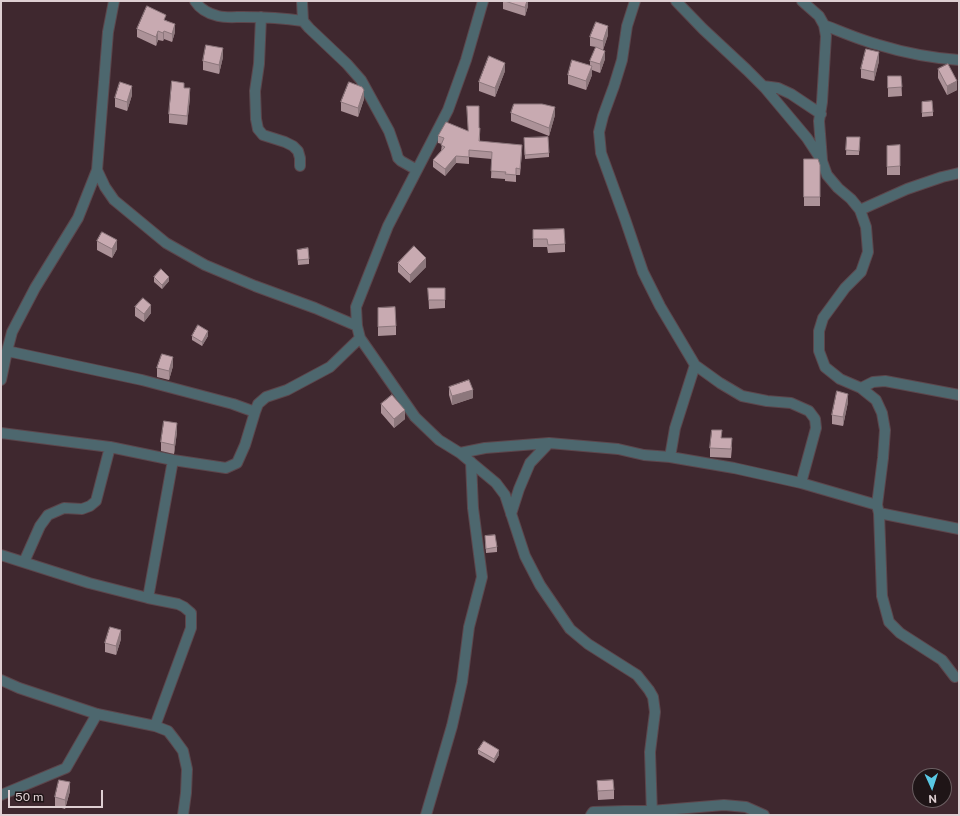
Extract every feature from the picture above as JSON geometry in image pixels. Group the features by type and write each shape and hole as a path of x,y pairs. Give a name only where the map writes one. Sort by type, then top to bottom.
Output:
{"street":[{"path":"1,380 12,332 35,288 78,218 97,170 108,32 114,1"},
{"path":"195,1 206,12 218,16 261,17 303,21"},
{"path":"302,1 303,21 347,64 361,80 389,131 398,158 400,161 417,170"},
{"path":"483,1 466,60 448,110 388,226 356,307 357,326 360,338 415,417 439,440 460,453 496,483 505,495 525,556 540,585 570,630 588,644 637,675 649,690 653,697 655,712 650,752 651,813"},
{"path":"635,1 627,26 622,60 599,132 601,153 643,272 660,306 695,365 720,383 742,396 791,403 809,411 815,419 816,428 801,483"},
{"path":"676,1 763,86 807,138 822,161 827,174 838,188 860,210 866,227 868,252 861,272 845,288 823,318 819,331 819,351 825,367 840,379 861,388 876,400 882,413 885,430 878,509 882,596 889,622 900,633 942,660 955,677"},
{"path":"802,1 819,16 824,25 826,36 824,84 819,121 822,161"},
{"path":"261,17 259,64 255,91 256,119 258,128 263,135 294,146 298,151 300,166"},
{"path":"824,25 881,46 924,56 959,60"},
{"path":"763,86 778,88 791,94 820,114"},
{"path":"97,170 105,187 114,200 166,243 205,265 357,326"},
{"path":"860,210 907,188 959,173"},
{"path":"1,433 110,447 173,460 226,468 237,463 258,404 266,397 288,390 330,367 360,338"},
{"path":"7,351 142,380 234,404 255,412"},
{"path":"670,457 675,428 695,365"},
{"path":"861,388 873,382 885,382 959,395"},
{"path":"460,453 486,448 549,443 618,449 734,468 801,483 878,509 959,529"},
{"path":"511,514 519,489 530,463 549,443"},
{"path":"24,562 40,526 48,515 64,508 82,509 90,506 96,501 110,447"},
{"path":"148,598 173,460"},
{"path":"426,815 452,726 462,682 469,627 482,577 473,508 471,462"},
{"path":"1,555 89,583 178,604 191,613 191,628 155,726"},
{"path":"1,680 19,688 97,714 155,726 168,732 183,751 187,769 183,815"},
{"path":"1,795 66,768 97,714"},
{"path":"591,815 594,812 624,811 651,813 724,805 746,807 764,815"}],"building":[{"path":"505,1 527,1 525,7"},
{"path":"147,6 166,15 164,20 175,24 172,34 164,31 163,33 158,31 156,37 137,29"},
{"path":"596,22 608,26 603,41 590,37"},
{"path":"206,45 223,48 219,65 203,61"},
{"path":"596,47 605,51 600,64 590,61"},
{"path":"866,49 879,52 874,72 861,69"},
{"path":"489,56 505,63 495,88 479,82"},
{"path":"572,60 592,66 586,81 568,75"},
{"path":"948,64 957,81 947,86 938,69"},
{"path":"888,76 901,76 902,87 888,88"},
{"path":"172,81 184,83 184,88 190,88 187,116 169,114"},
{"path":"120,82 132,86 127,102 115,98"},
{"path":"349,82 362,87 364,90 358,108 341,102"},
{"path":"932,101 933,112 922,113 922,102"},
{"path":"514,104 542,104 555,107 549,128 511,113"},
{"path":"467,106 479,106 479,141 522,145 520,169 516,168 516,175 505,174 506,172 491,171 492,152 469,150 469,157 456,156 445,169 433,160 445,147 441,145 444,138 438,136 446,122 468,131"},
{"path":"548,137 549,153 525,155 524,138"},
{"path":"847,137 860,137 859,151 846,150"},
{"path":"900,145 900,166 887,167 887,146"},
{"path":"804,159 818,159 820,165 820,197 804,197"},
{"path":"564,229 565,244 548,245 547,239 533,239 533,230"},
{"path":"102,232 117,240 112,249 97,241"},
{"path":"414,246 426,258 410,275 398,263"},
{"path":"308,248 309,259 298,260 297,250"},
{"path":"161,269 169,277 162,285 154,277"},
{"path":"428,288 445,288 445,300 429,300"},
{"path":"143,298 151,305 144,314 135,307"},
{"path":"395,307 396,326 378,327 378,308"},
{"path":"198,325 208,331 202,342 192,336"},
{"path":"162,354 173,357 169,371 157,368"},
{"path":"469,380 473,390 452,396 449,387"},
{"path":"837,391 848,394 843,417 832,415"},
{"path":"392,395 405,410 394,419 381,404"},
{"path":"164,421 177,423 174,445 161,442"},
{"path":"712,430 722,430 721,438 732,438 731,449 710,448"},
{"path":"495,535 497,547 486,549 485,536"},
{"path":"110,627 121,630 116,646 105,643"},
{"path":"484,741 499,750 494,759 478,750"},
{"path":"59,780 70,782 65,800 55,797"},
{"path":"613,780 614,790 598,791 597,781"}]}
